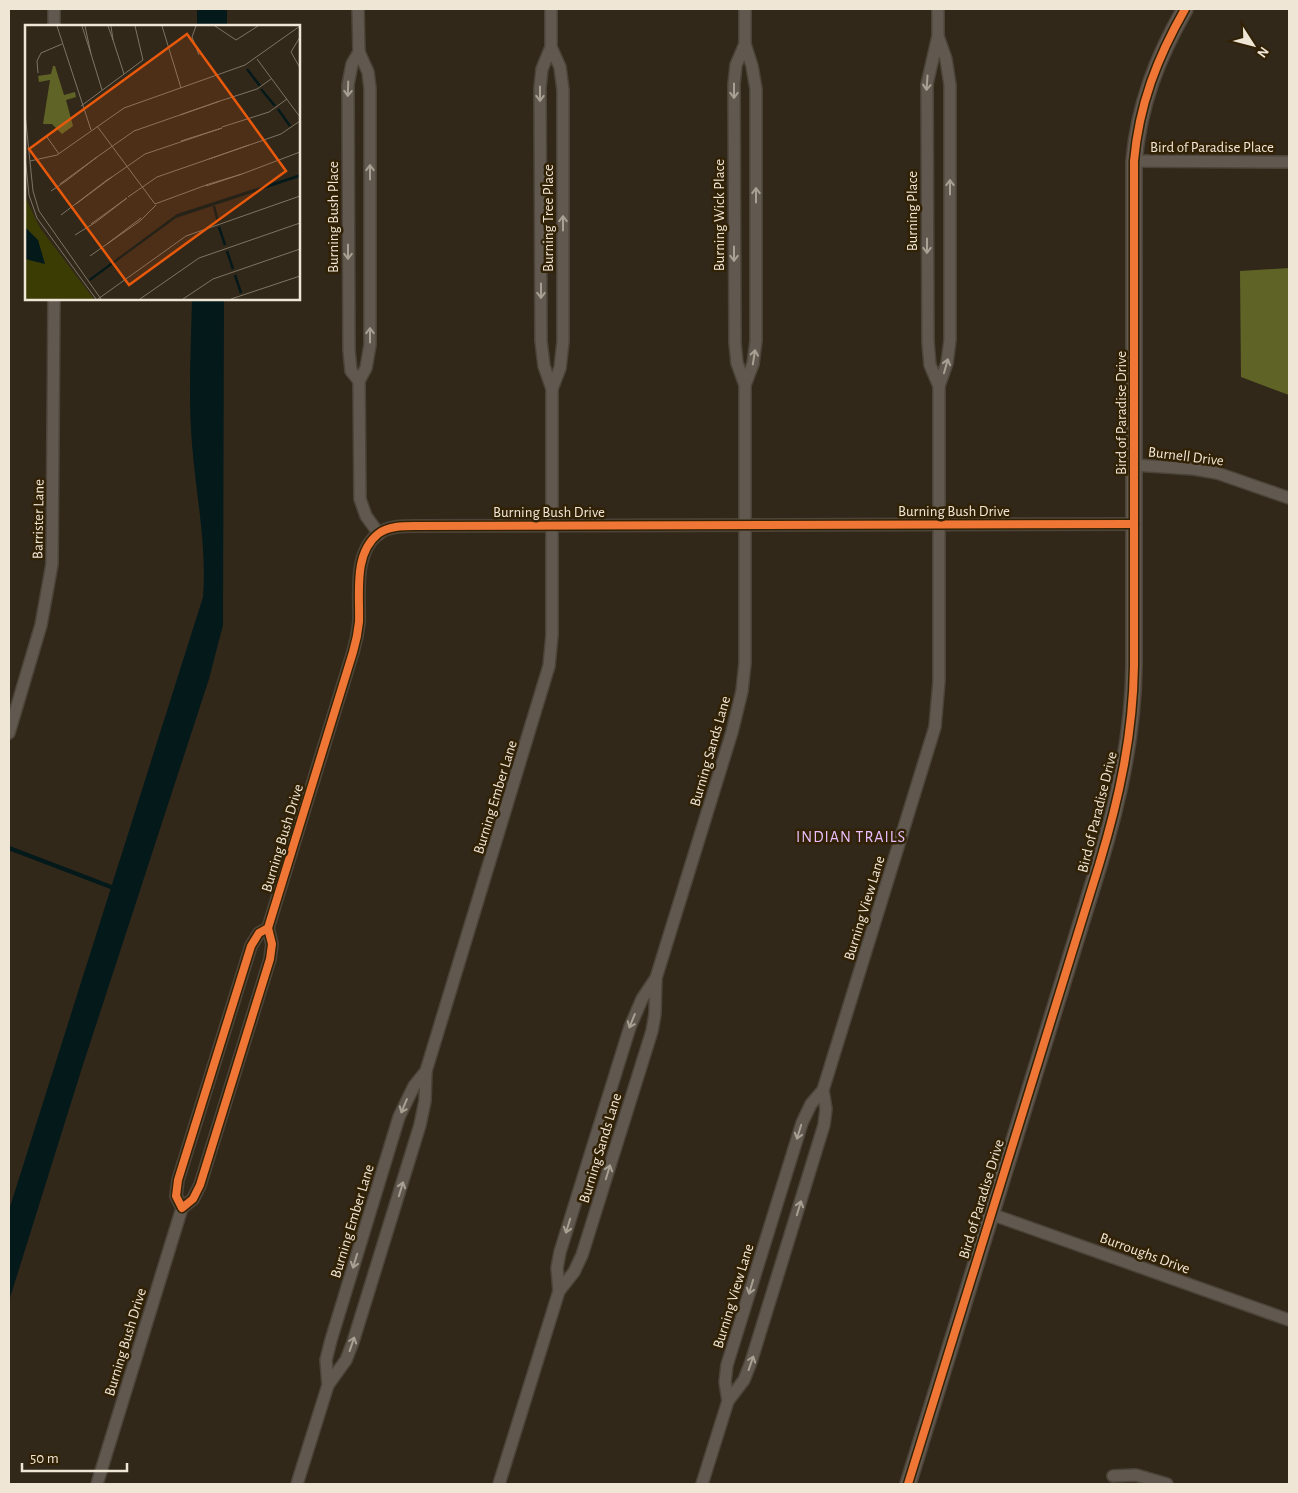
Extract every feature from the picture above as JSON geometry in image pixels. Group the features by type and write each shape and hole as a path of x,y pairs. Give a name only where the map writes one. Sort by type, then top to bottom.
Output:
{"street":[{"path":"54,9 54,25"},
{"name":"Burning Bush Place","path":"358,9 358,52 368,72 370,88 370,346 366,368 359,381 360,499 366,516 378,534"},
{"name":"Burning Tree Place","path":"551,9 551,47 542,69 540,98 542,341 544,366 552,389 552,525"},
{"name":"Burning Wick Place","path":"745,9 745,44 752,66 756,89 756,341 753,364 745,385"},
{"name":"Burning Place","path":"938,9 938,36 928,74 927,124 928,342 930,365 938,386 939,524"},
{"name":"Bird of Paradise Drive","path":"908,1484 1099,865 1121,784 1130,730 1134,685 1134,162 1139,124 1148,87 1164,46 1185,9"},
{"name":"Burning Place","path":"938,36 946,59 950,85 950,340 947,363 938,386"},
{"name":"Burning Wick Place","path":"745,44 736,65 734,94 735,343 737,363 745,385 745,525"},
{"name":"Burning Tree Place","path":"551,47 560,67 563,90 563,342 560,368 552,389"},
{"name":"Burning Bush Place","path":"358,52 352,64 348,85 349,359 351,371 359,381"},
{"name":"Bird of Paradise Place","path":"1134,162 1289,162"},
{"name":"Barrister Lane","path":"9,733 41,625 52,564 54,300"},
{"name":"Burnell Drive","path":"1135,465 1204,470 1229,476 1289,498"},
{"name":"Burning View Lane","path":"728,1401 725,1373 736,1337 802,1123 811,1104 823,1090 935,727 939,681 939,524"},
{"name":"Burning Bush Drive","path":"97,1484 182,1208 193,1199 200,1185 259,996 272,950 268,928 353,652 358,627 360,574 363,558 369,544 378,534 396,527 415,526 1134,524"},
{"name":"Burning Ember Lane","path":"297,1484 328,1386 342,1366 353,1342 420,1125 425,1101 426,1071 547,676 552,635 552,525"},
{"name":"Burning Sands Lane","path":"499,1484 559,1291 580,1262 643,1059 654,1022 656,978 726,753 742,691 745,663 745,525"},
{"name":"Burning Bush Drive","path":"182,1208 176,1196 181,1170 251,946 259,933 268,928"},
{"name":"Burning Sands Lane","path":"559,1291 558,1260 630,1027 642,999 656,978"},
{"name":"Burning Ember Lane","path":"328,1386 326,1360 331,1340 399,1117 414,1086 426,1071"},
{"name":"Burning View Lane","path":"702,1484 728,1401 744,1380 760,1334 824,1125 826,1109 823,1090"},
{"name":"Burroughs Drive","path":"991,1214 1289,1320"},
{"path":"1112,1476 1136,1475 1166,1484"}],"green space":[{"path":"1289,268 1289,395 1241,377 1240,271"}],"shaded area":[{"path":"197,9 227,9 227,25 197,25"},
{"path":"192,300 224,300 223,625 209,679 81,1071 9,1301 9,1210 203,597 204,558 191,426"}],"waterway":[{"path":"9,848 111,887"}],"cycle path":[{"path":"908,1484 1099,865 1124,767 1131,717 1134,666 1134,161 1140,121 1151,82 1166,46 1185,9"},
{"path":"268,928 259,933 251,946 178,1180 176,1196 182,1208 193,1199 200,1185 270,959 272,944 268,928 356,641 359,622 361,563 370,542 386,529 410,526 1134,524"}],"district":[{"name":"INDIAN TRAILS","path":"851,836"}]}
